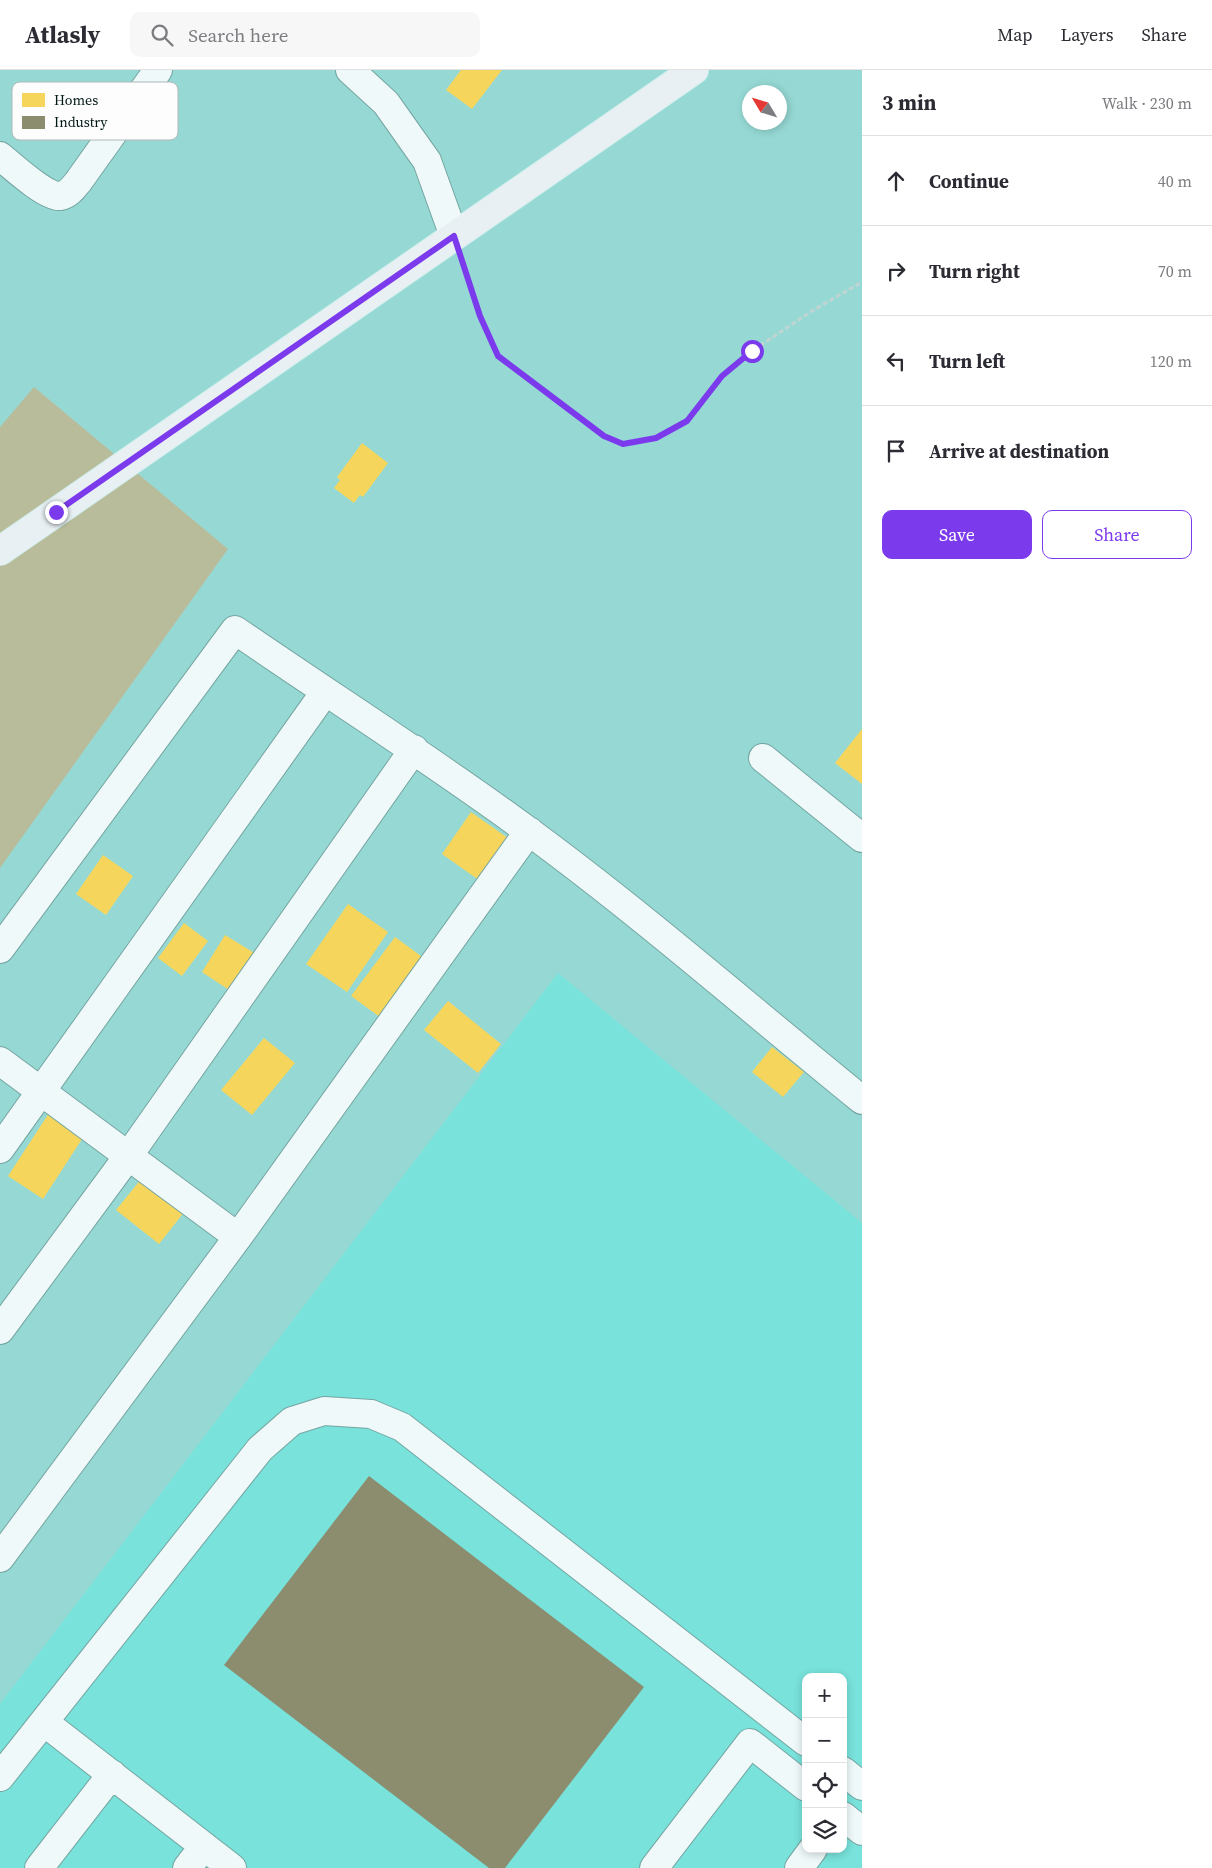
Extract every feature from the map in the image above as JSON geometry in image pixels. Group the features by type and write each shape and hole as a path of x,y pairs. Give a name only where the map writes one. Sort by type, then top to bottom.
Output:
{"main road":[{"path":"0,551 694,70"}],"street":[{"path":"149,82 158,70"},
{"path":"350,70 386,103 427,162 454,236"},
{"path":"0,156 43,190 55,196 62,196 71,191 108,140"},
{"path":"0,949 235,630 325,692 414,749 529,832 861,1098"},
{"path":"0,1149 325,692"},
{"path":"0,1330 129,1154 414,749"},
{"path":"763,758 862,838"},
{"path":"0,1558 238,1236 529,832"},
{"path":"0,1061 42,1090 238,1236"},
{"path":"0,1777 260,1449 292,1421 324,1411 371,1414 402,1427 802,1739"},
{"path":"44,1722 232,1868"},
{"path":"654,1868 750,1743 802,1784"},
{"path":"40,1868 112,1774"},
{"path":"847,1774 862,1786"},
{"path":"847,1819 862,1831"},
{"path":"187,1868 204,1846"},
{"path":"799,1868 810,1853"}],"path":[{"path":"454,236 480,316 498,356 604,436 623,444 656,438 687,421 722,376 752,351 812,311 862,282"}],"shaded area":[{"path":"558,973 862,1223 862,1868 0,1868 0,1704"}],"green space":[{"path":"34,387 228,549 0,868 0,427"}],"building: Homes":[{"path":"461,70 502,70 472,109 446,90"},
{"path":"362,443 388,463 363,497 360,495 354,503 334,488 340,480 337,477"},
{"path":"862,729 862,784 835,763"},
{"path":"471,812 512,841 483,883 442,854"},
{"path":"103,855 133,876 106,915 76,894"},
{"path":"348,904 388,932 347,992 306,964"},
{"path":"184,923 208,941 182,976 158,958"},
{"path":"225,935 256,954 232,992 202,972"},
{"path":"395,937 432,964 388,1023 351,996"},
{"path":"448,1001 501,1044 478,1073 424,1030"},
{"path":"264,1038 295,1063 252,1115 221,1090"},
{"path":"772,1047 804,1072 783,1097 752,1072"},
{"path":"51,1110 86,1133 43,1199 8,1176"},
{"path":"142,1178 185,1211 159,1244 116,1210"}],"building: Industry":[{"path":"369,1476 644,1687 505,1868 489,1868 224,1665"}],"route":[{"path":"56,512 454,236 480,316 498,356 604,436 623,444 656,438 687,421 722,376 752,351"}]}
